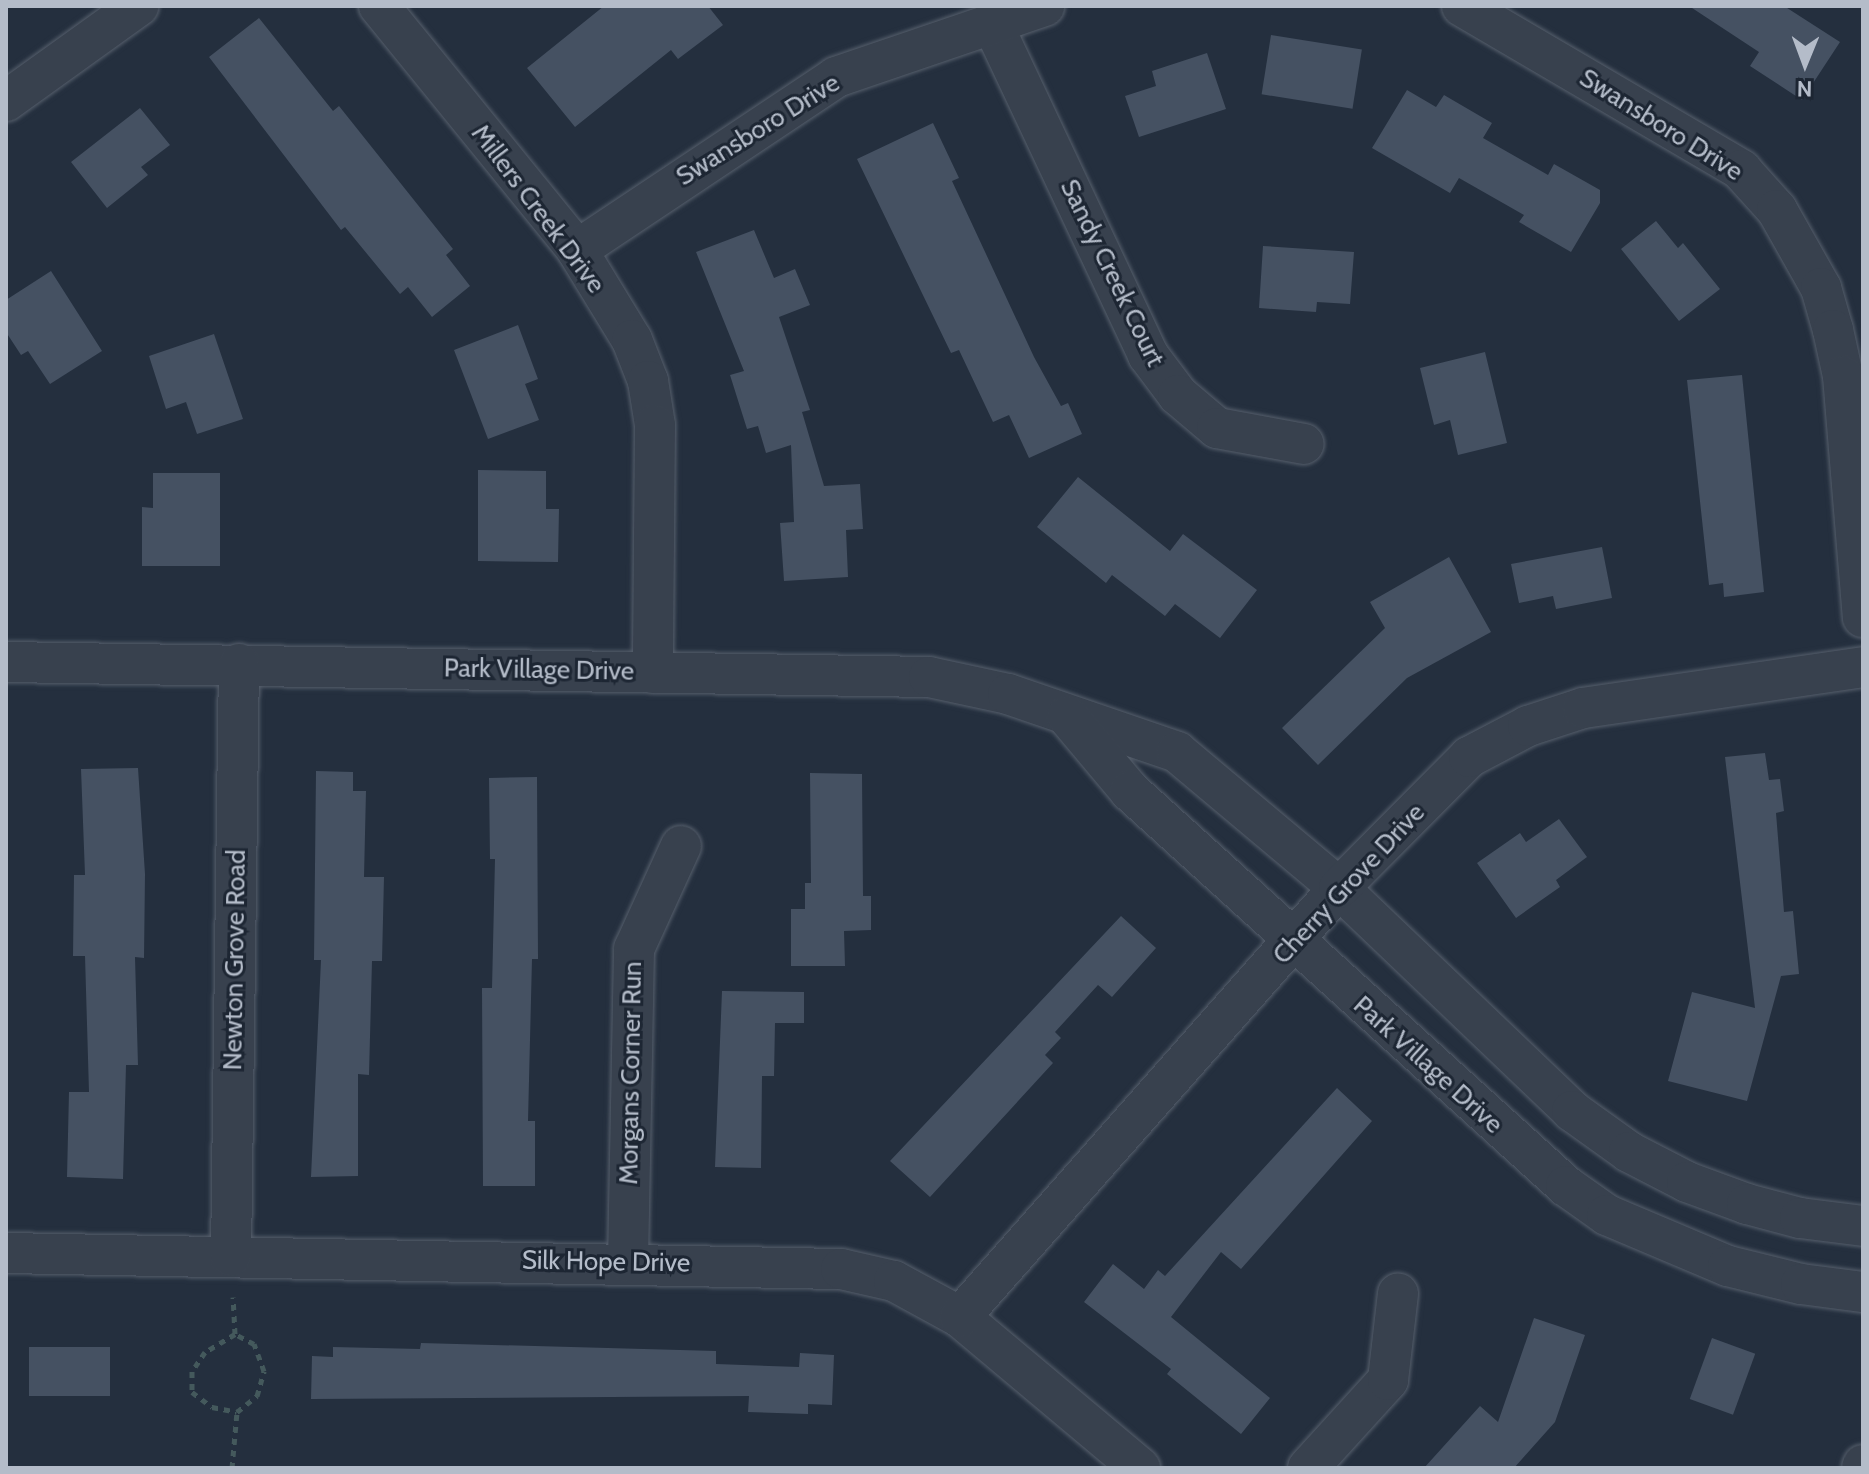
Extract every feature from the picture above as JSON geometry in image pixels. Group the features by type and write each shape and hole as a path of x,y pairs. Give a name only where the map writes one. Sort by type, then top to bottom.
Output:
{"street":[{"path":"6,101 138,6"},
{"name":"Millers Creek Drive","path":"379,6 577,250 632,340 648,381 655,425 653,673"},
{"name":"Swansboro Drive","path":"577,250 836,77 1044,6"},
{"name":"Swansboro Drive","path":"1462,6 1741,170 1777,210 1821,288 1843,376 1863,617"},
{"name":"Sandy Creek Court","path":"992,23 1148,355 1178,395 1217,428 1304,444"},
{"name":"Park Village Drive","path":"6,662 929,677 1008,694 1177,752 1339,888 1572,1111 1629,1152 1687,1182 1747,1204 1863,1226"},
{"name":"Newton Grove Road","path":"231,1256 239,664"},
{"name":"Cherry Grove Drive","path":"960,1317 1339,888 1469,757 1528,726 1583,708 1863,667"},
{"name":"Park Village Drive","path":"1067,716 1130,791 1293,943 1533,1160 1607,1215 1728,1266 1801,1284 1863,1292"},
{"name":"Morgans Corner Run","path":"628,1262 634,949 681,846"},
{"name":"Silk Hope Drive","path":"6,1253 628,1262 841,1269 894,1281 960,1317 1140,1468"},
{"path":"1308,1468 1388,1380 1398,1294"}],"path":[{"path":"231,1256 235,1334"},
{"path":"232,1468 237,1412 257,1396 264,1371 254,1344 235,1334"},
{"path":"235,1334 205,1352 192,1371 192,1392 212,1407 237,1412"}],"building":[{"path":"604,6 708,6 723,25 678,59 671,50 575,127 527,68"},
{"path":"1689,6 1784,6 1840,42 1802,100 1750,66 1759,52"},
{"path":"259,18 333,111 339,106 453,249 446,255 470,286 432,317 408,287 400,294 345,227 341,230 209,57"},
{"path":"1271,35 1362,49 1352,109 1262,94"},
{"path":"1207,53 1226,109 1139,137 1125,96 1156,86 1152,71"},
{"path":"1407,90 1436,107 1444,95 1492,123 1483,138 1548,175 1554,164 1600,190 1600,203 1571,252 1519,222 1524,215 1459,178 1450,193 1372,148"},
{"path":"140,108 170,145 141,167 148,175 107,208 71,162"},
{"path":"933,123 959,178 952,181 1034,357 1061,406 1068,403 1082,434 1029,458 1009,415 993,422 959,350 951,353 857,159"},
{"path":"1656,221 1678,248 1683,243 1720,289 1679,321 1621,249"},
{"path":"754,230 774,278 795,269 810,305 779,317 810,410 802,412 824,486 860,484 863,529 846,530 848,577 784,581 780,523 794,522 791,445 766,453 758,426 747,429 730,375 744,371 696,252"},
{"path":"1263,246 1354,252 1350,304 1317,302 1316,312 1259,308"},
{"path":"51,271 102,351 50,384 28,351 21,355 6,332 6,300"},
{"path":"518,325 538,379 525,384 539,420 488,439 454,350"},
{"path":"214,334 243,419 197,434 186,402 166,409 149,356"},
{"path":"1485,352 1507,443 1458,455 1450,420 1434,425 1420,368"},
{"path":"1742,375 1764,592 1724,597 1723,583 1709,585 1687,380"},
{"path":"478,470 546,471 546,509 559,509 558,562 478,561"},
{"path":"153,473 220,473 220,566 142,566 142,507 153,508"},
{"path":"1078,477 1170,551 1183,534 1257,590 1220,638 1175,604 1165,616 1112,575 1106,583 1037,527"},
{"path":"1602,547 1612,598 1556,609 1553,596 1519,603 1511,564"},
{"path":"1449,557 1491,632 1407,678 1318,765 1282,728 1385,628 1370,602"},
{"path":"1765,753 1769,780 1780,779 1784,811 1776,813 1784,912 1793,911 1799,974 1781,976 1747,1101 1668,1081 1692,992 1755,1008 1725,757"},
{"path":"138,768 145,874 144,958 135,957 138,1065 126,1065 123,1179 67,1177 69,1092 89,1092 85,956 73,956 74,875 85,875 81,769"},
{"path":"316,771 353,772 353,791 366,791 364,877 384,877 382,961 372,961 369,1075 358,1074 358,1176 311,1177 321,960 314,960"},
{"path":"810,773 862,774 863,896 871,896 871,930 844,931 845,966 791,966 791,909 805,909 805,883 811,883"},
{"path":"537,777 538,959 532,959 528,1121 535,1121 535,1186 483,1186 482,988 492,988 495,859 490,859 489,778"},
{"path":"1559,819 1587,857 1556,880 1560,887 1516,918 1477,863 1520,833 1526,842"},
{"path":"1121,916 1156,948 1112,997 1098,985 1055,1032 1061,1038 1045,1055 1053,1063 930,1197 890,1161"},
{"path":"722,991 804,992 804,1023 775,1023 774,1076 762,1076 761,1168 715,1167"},
{"path":"1337,1088 1372,1121 1241,1269 1221,1252 1171,1317 1270,1398 1241,1434 1167,1374 1171,1369 1084,1302 1113,1264 1144,1289 1158,1270 1165,1276"},
{"path":"1534,1318 1585,1335 1555,1422 1514,1468 1424,1468 1480,1406 1498,1422"},
{"path":"1712,1338 1755,1354 1733,1415 1690,1399"},
{"path":"421,1343 716,1351 716,1364 799,1367 800,1353 834,1355 832,1405 808,1404 808,1414 748,1412 749,1396 311,1399 312,1356 333,1357 333,1347 420,1349"},
{"path":"29,1347 110,1347 110,1396 29,1396"}]}
